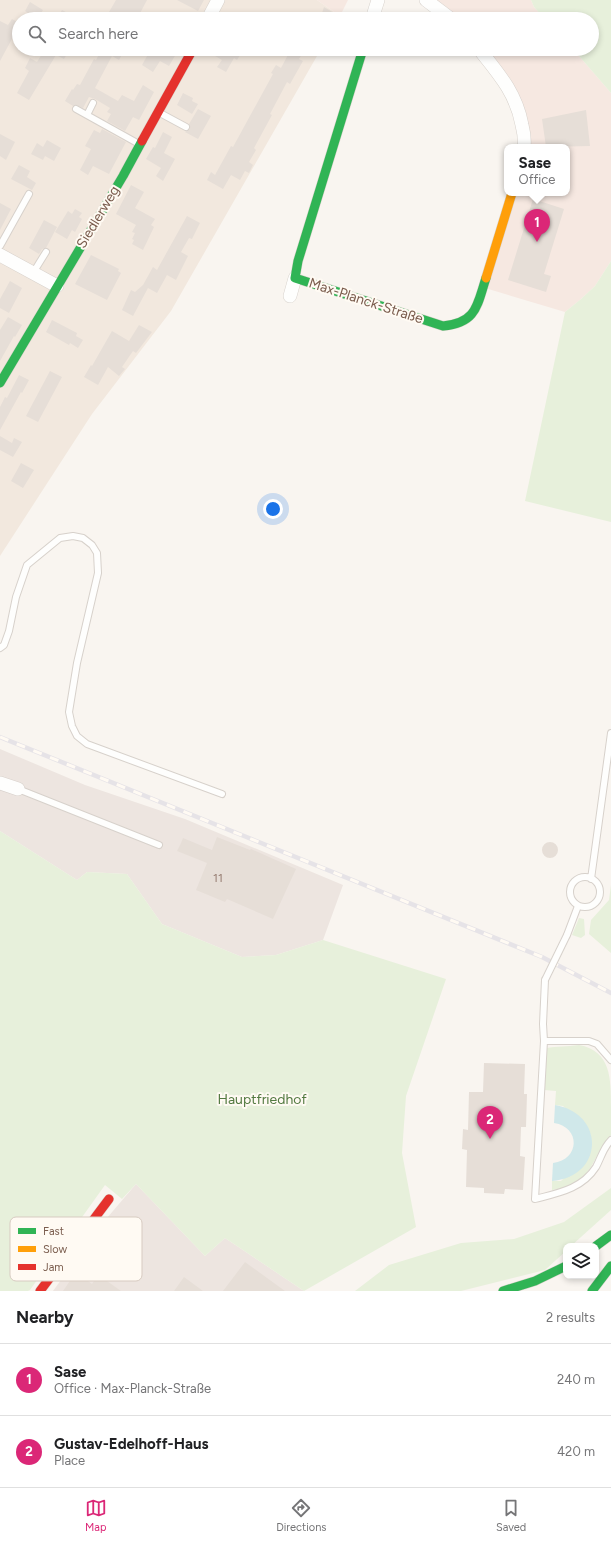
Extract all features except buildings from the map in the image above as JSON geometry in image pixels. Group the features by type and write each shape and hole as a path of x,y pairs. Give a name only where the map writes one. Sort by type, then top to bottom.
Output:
{"main road":[{"name":"Siedlerweg","path":"0,383 140,145 189,56"},
{"name":"Max-Planck-Straße","path":"361,56 298,261 295,278 443,326 454,325 466,320 476,310 511,196"},
{"path":"96,1217 110,1199"},
{"path":"599,1244 611,1235"},
{"path":"592,1291 611,1266"},
{"path":"502,1291 522,1286 552,1274 563,1268"},
{"path":"40,1291 48,1281"}],"street":[{"path":"212,12 218,0"},
{"path":"374,12 378,0"},
{"path":"426,0 442,12"},
{"path":"485,56 510,90 516,103 524,135 524,144"},
{"path":"0,255 58,286"},
{"path":"290,296 295,278"},
{"path":"0,783 18,789"}],"lane":[{"path":"87,115 93,103"},
{"path":"76,109 140,145"},
{"path":"159,112 186,127"},
{"path":"0,246 29,194"},
{"path":"33,273 46,252"},
{"path":"0,648 4,644 16,597 27,565 60,538 73,536 83,538 92,545 97,553 98,573 77,663 69,712 72,726 78,736 87,744 222,794"},
{"path":"591,878 611,732"},
{"path":"18,789 159,846"},
{"path":"583,877 591,878 597,883 599,896 590,906 578,906 571,898 570,887 576,880 583,877"},
{"path":"578,906 567,935 545,980 544,1041 535,1199 568,1191 581,1183 593,1170 607,1144 611,1140"},
{"path":"544,1041 589,1041 597,1044 611,1060"}],"shaded area":[{"path":"0,0 317,0 334,12 12,12 12,56 317,56 171,311 92,414 0,556"},
{"path":"317,0 348,0 342,12 334,12"},
{"path":"430,0 531,0 534,7 539,12 445,12"},
{"path":"485,56 579,56 611,93 611,261 595,286 565,312 485,288 512,196 570,196 570,144 525,144 526,136"},
{"path":"0,749 85,785 185,819 343,885 323,940 276,955 242,957 162,924 127,874 87,872 77,880 0,831"},
{"path":"136,1184 205,1256 225,1238 304,1291 53,1291 60,1281 142,1281 142,1217 108,1217"}],"green space":[{"path":"531,0 611,0 611,93 579,56 599,56 599,12 539,12 534,7"},
{"path":"611,261 611,522 525,501 565,312 595,286"},
{"name":"Hauptfriedhof","path":"0,831 77,880 87,872 127,874 162,924 242,957 276,955 323,940 446,979 406,1096 402,1153 416,1227 304,1291 225,1238 205,1256 136,1184 122,1199 105,1185 82,1217 10,1217 10,1281 36,1281 28,1291 0,1291"},
{"path":"611,885 611,953 589,934 591,920 609,900"},
{"path":"579,918 584,919 585,935 581,938 572,935"},
{"path":"579,1045 590,1048 598,1053 607,1068 611,1097 611,1135 603,1145 589,1170 579,1181 563,1188 552,1190 552,1181 561,1181 591,1151 591,1135 563,1106 555,1105 556,1091 544,1090 546,1048"},
{"path":"611,1188 611,1210 574,1243 563,1243 563,1254 545,1270 461,1291 355,1291 389,1265 461,1243 514,1239 564,1222"}],"water":[{"path":"555,1105 572,1111 583,1120 590,1132 592,1145 589,1158 582,1169 569,1177 552,1181 553,1163 562,1161 568,1156 574,1143 573,1137 569,1131 563,1126 554,1123"}],"railway":[{"path":"0,737 542,957 611,993"}],"traffic: fast":[{"path":"361,56 298,261 295,278 443,326 463,321 469,317 474,311 486,278"},
{"path":"0,383 123,176 142,141"},
{"path":"599,1244 611,1235"},
{"path":"592,1291 611,1266"},
{"path":"503,1291 535,1281 563,1267"}],"traffic: slow":[{"path":"486,278 511,196"}],"traffic: jam":[{"path":"142,141 189,56"},
{"path":"96,1217 109,1199"},
{"path":"40,1291 48,1281"}],"place":[{"name":"Sase","path":"537,242"},
{"name":"Gustav-Edelhoff-Haus","path":"490,1139"}]}
